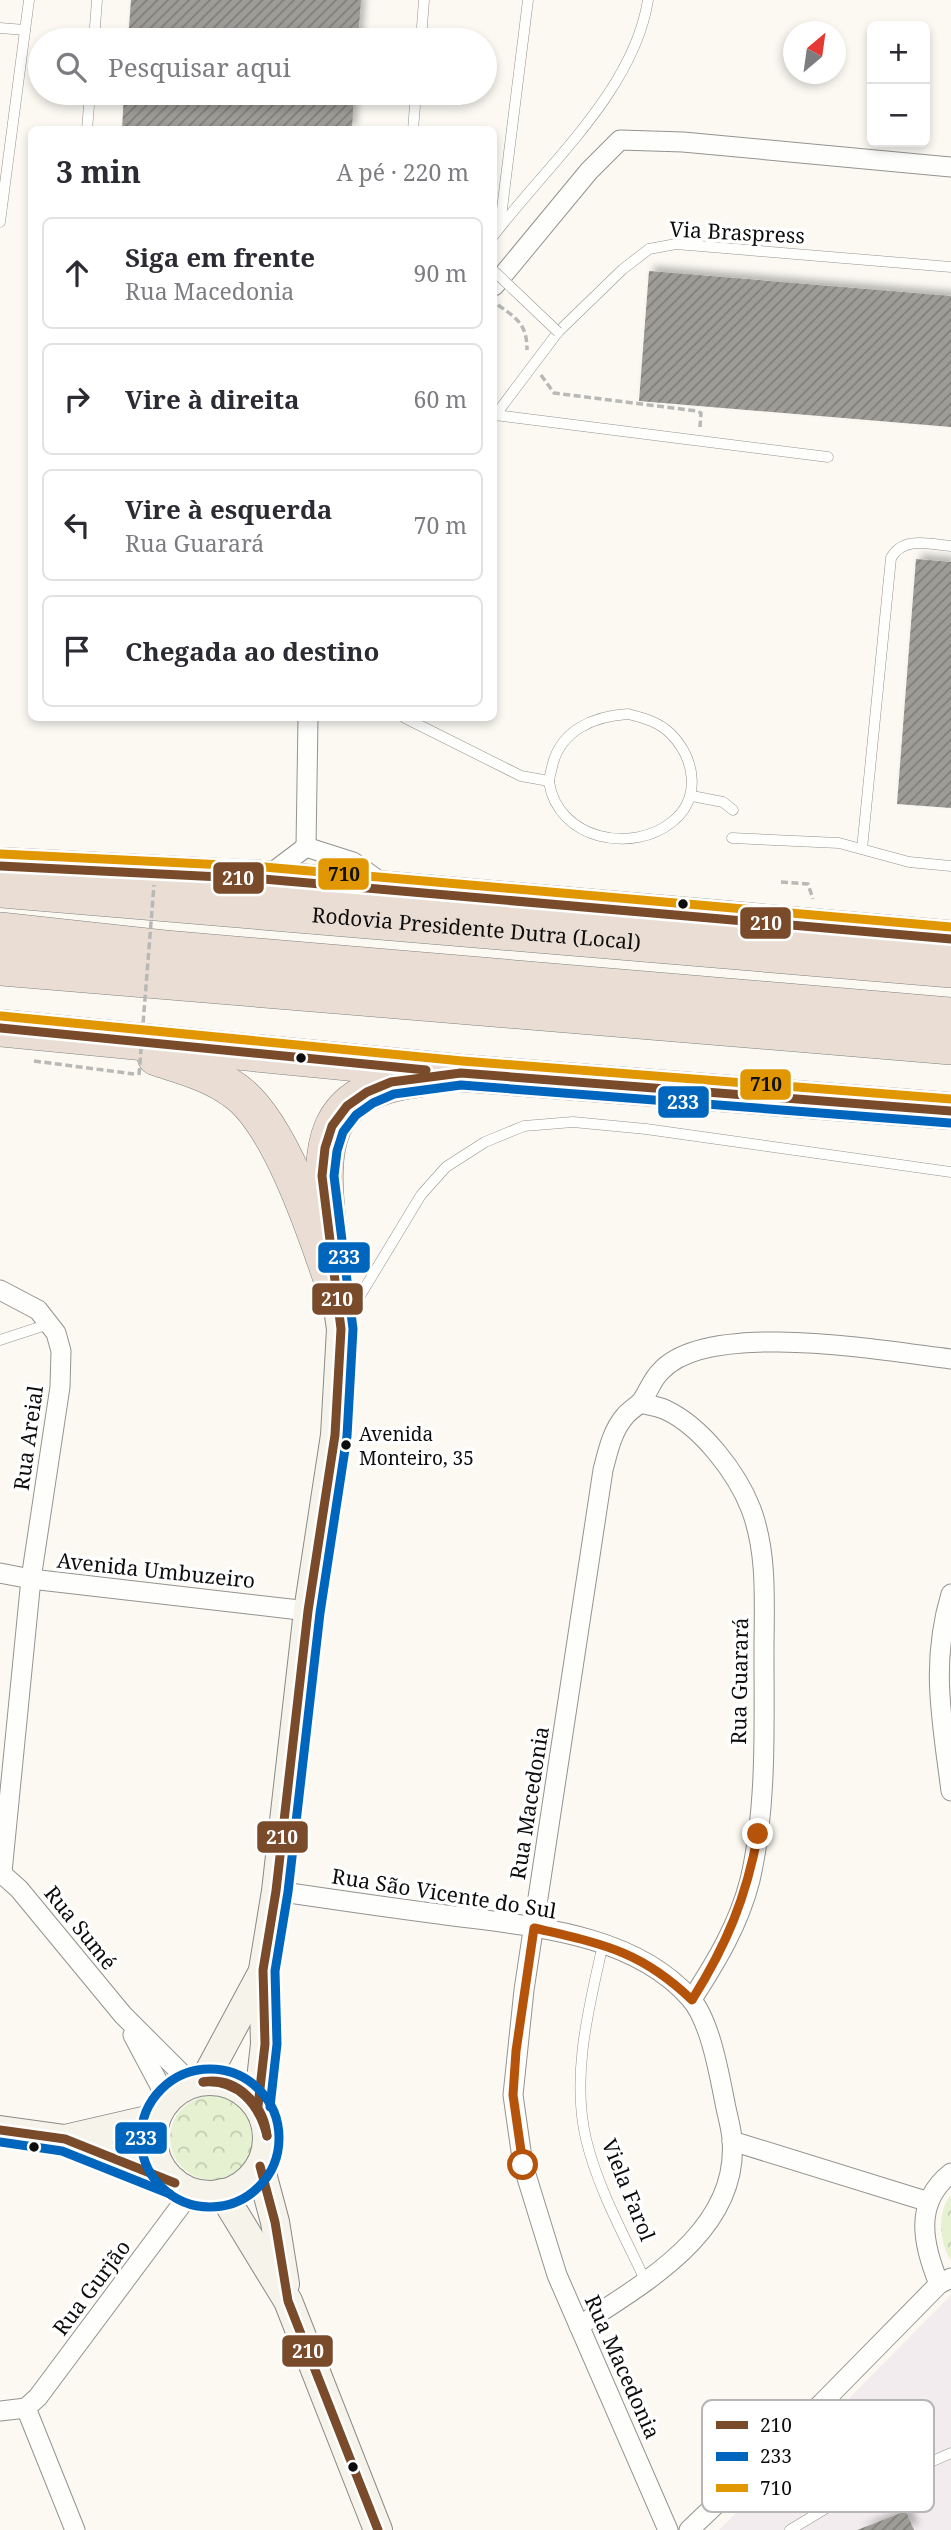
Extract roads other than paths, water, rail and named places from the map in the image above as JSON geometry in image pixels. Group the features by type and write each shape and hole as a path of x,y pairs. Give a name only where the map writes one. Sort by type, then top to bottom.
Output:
{"highway":[{"path":"0,866 89,868 263,879 951,940"},
{"name":"Rodovia Presidente Dutra (Local)","path":"0,890 951,969"},
{"path":"0,931 165,949 951,1016"},
{"path":"0,967 951,1046"},
{"path":"0,1028 461,1073 951,1111"},
{"path":"99,1038 200,1072 236,1090 258,1113 295,1180 335,1288"},
{"path":"335,1288 322,1177 332,1126 347,1106 367,1092 391,1082 461,1073"}],"street":[{"path":"497,282 589,171 620,140 683,142 951,167"},
{"path":"306,847 309,721"},
{"path":"263,879 306,847"},
{"path":"306,847 353,862 393,891"},
{"path":"288,2301 275,2222 260,2166 267,2136 258,2106 265,2044 263,1970 276,1891 308,1611 332,1467 341,1329 335,1288"},
{"name":"Rua Areial","path":"0,1290 38,1310 56,1333 61,1351 60,1387 31,1579 1,1872"},
{"name":"Rua Macedonia","path":"668,2530 579,2326 538,2221 523,2165 513,2095 516,2051 603,1470 617,1428 626,1414 640,1403 661,1370 693,1351 731,1342 835,1346 951,1359"},
{"name":"Rua Guarará","path":"640,1403 665,1409 690,1427 725,1464 751,1508 761,1546 764,1704 758,1834 749,1882 734,1924 692,2000"},
{"name":"Avenida Umbuzeiro","path":"0,1573 31,1579 308,1611"},
{"path":"951,1594 943,1619 936,1676 951,1791"},
{"name":"Rua Sumé","path":"1,1872 123,2015 198,2082"},
{"name":"Rua São Vicente do Sul","path":"276,1891 534,1928 603,1944 664,1973 692,2000 708,2037 732,2141 727,2180 715,2210 691,2245 646,2282 579,2326"},
{"path":"65,2139 162,2109 198,2082 263,1970"},
{"name":"Rua Sumé","path":"123,2015 162,2109"},
{"path":"198,2082 234,2086 258,2106"},
{"path":"162,2109 153,2136 155,2153 163,2170 183,2187"},
{"path":"0,2130 65,2139 183,2187 222,2193 237,2188 260,2166"},
{"path":"732,2141 929,2202"},
{"path":"825,2400 945,2281 925,2251 923,2220 929,2202 951,2172"},
{"name":"Rua Gurjão","path":"26,2408 38,2397 183,2187"},
{"path":"222,2193 288,2301 378,2530"},
{"path":"0,2411 26,2408 75,2530"},
{"path":"689,2530 708,2512"}],"lane":[{"path":"0,222 29,0"},
{"path":"95,28 97,0"},
{"path":"422,28 424,0"},
{"path":"497,230 528,0"},
{"path":"497,230 621,77 645,24 648,0"},
{"path":"0,28 25,30"},
{"path":"88,126 89,105"},
{"path":"413,126 415,105"},
{"name":"Via Braspress","path":"497,412 558,332 623,269 649,249 676,244 951,267"},
{"path":"497,274 558,332"},
{"path":"497,416 828,457"},
{"path":"862,849 891,558 897,548 908,543 951,546"},
{"path":"628,714 651,720 677,742 692,773 692,796 679,816 661,831 639,839 615,841 592,834 572,822 558,803 549,781 554,759 583,724 605,715 628,714"},
{"path":"410,721 521,776 549,781"},
{"path":"692,796 723,802 733,810"},
{"path":"732,838 839,843 909,862 951,866"},
{"path":"341,1329 421,1195 446,1167 485,1142 524,1126 573,1122 646,1129 951,1172"},
{"path":"0,1340 49,1324"},
{"name":"Viela Farol","path":"603,1944 583,2050 581,2095 586,2138 600,2185 646,2282"},
{"path":"934,2460 951,2453"},
{"path":"790,2530 820,2512"}],"place":[{"name":"Avenida Monteiro, 35","path":"346,1445"}]}
